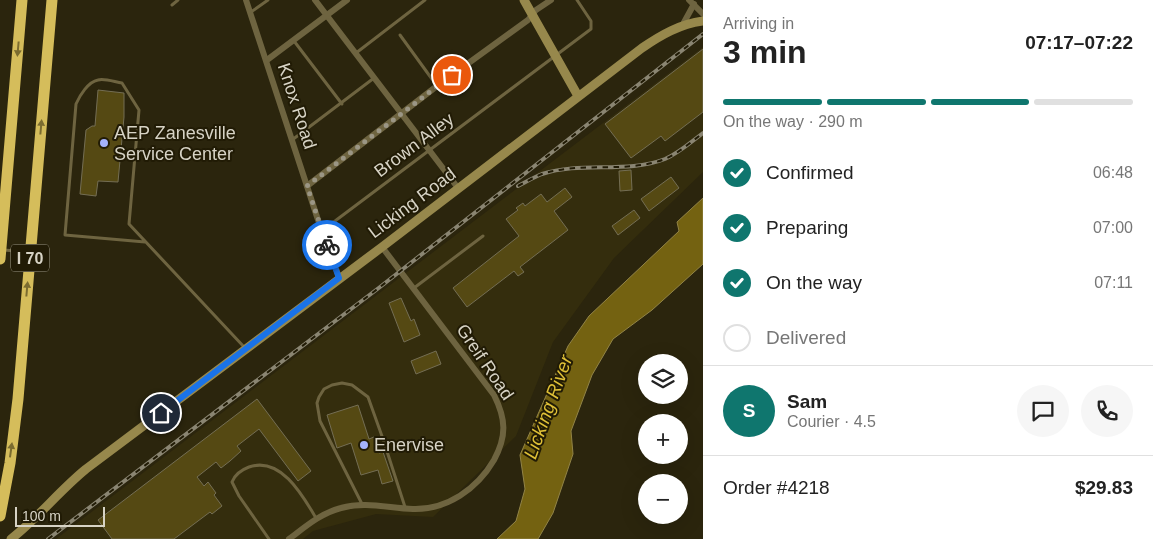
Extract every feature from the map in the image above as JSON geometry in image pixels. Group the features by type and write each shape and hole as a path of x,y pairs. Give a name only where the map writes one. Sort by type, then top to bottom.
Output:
{"highway":[{"name":"I 70","path":"0,254 22,0"},
{"name":"I 70","path":"0,516 10,463 18,399 52,0"}],"street":[{"name":"Knox Road","path":"246,0 321,229 339,278"},
{"path":"315,0 458,188"},
{"path":"267,60 347,0"},
{"path":"524,0 578,96"},
{"path":"307,186 437,86 528,20 550,0"},
{"path":"682,26 691,2 703,14"},
{"name":"Licking Road","path":"11,539 86,469 578,96 656,38 682,26 703,22"},
{"name":"Greif Road","path":"289,539 317,518 341,508 362,504 428,508 456,499 471,488 493,462 502,440 504,428 501,410 494,395 382,246"}],"lane":[{"path":"172,5 178,0"},
{"path":"251,12 268,0"},
{"path":"356,54 425,0"},
{"name":"Brown Alley","path":"321,229 335,221 591,28 591,21 577,0"},
{"path":"400,35 437,86"},
{"path":"293,40 342,104"},
{"path":"292,140 374,78"},
{"path":"146,242 65,235 76,104 80,95 98,80 122,83 139,110 129,224 146,242 245,349"},
{"path":"414,288 484,236"},
{"path":"0,254 30,253"},
{"path":"362,504 320,421 317,403 319,397 324,389 332,385 342,383 352,385 368,397 405,508"},
{"path":"269,539 239,496 232,482 236,474 242,470 260,465 278,470 286,476 317,518"}],"shaded area":[{"path":"703,47 703,172 614,258 553,342 516,436 433,517 376,514 313,531 303,539 56,539"}],"water":[{"name":"Licking River","path":"703,198 703,264 652,310 613,339 592,375 571,431 573,454 553,513 538,539 497,539 516,521 525,489 520,455 568,346 589,316 679,231 677,222"}],"building":[{"path":"703,49 703,112 665,141 661,136 631,158 605,124"},
{"name":"AEP Zanesville Service Center","path":"98,90 124,93 124,117 118,182 98,181 96,196 80,194 86,130 95,126"},
{"path":"631,170 632,190 620,191 619,171"},
{"path":"671,177 679,188 649,211 641,199"},
{"path":"565,188 572,197 554,211 568,230 520,267 524,272 518,276 514,271 467,307 453,288 519,236 506,219 518,210 516,208 523,203 525,206 541,194 547,202"},
{"path":"634,210 640,218 618,235 612,226"},
{"path":"401,298 411,321 414,319 420,335 404,342 389,303"},
{"path":"436,351 441,364 416,374 411,361"},
{"path":"257,399 311,471 298,481 259,429 237,446 241,451 221,468 216,462 197,477 204,486 208,482 222,506 212,514 210,512 174,539 112,539 98,520"},
{"name":"Enervise","path":"358,405 369,439 374,437 379,453 383,452 393,481 382,484 378,470 361,475 351,443 337,448 327,415"}],"railway":[{"path":"48,539 380,287 703,34"},
{"path":"518,186 542,174 557,170 635,166 665,159 675,154 703,133"}],"way so far":[{"path":"327,245 307,186 452,75"}],"place":[{"name":"AEP Zanesville Service Center","path":"104,143"},
{"name":"Enervise","path":"364,445"}],"route":[{"path":"161,413 339,278 327,245"}]}
